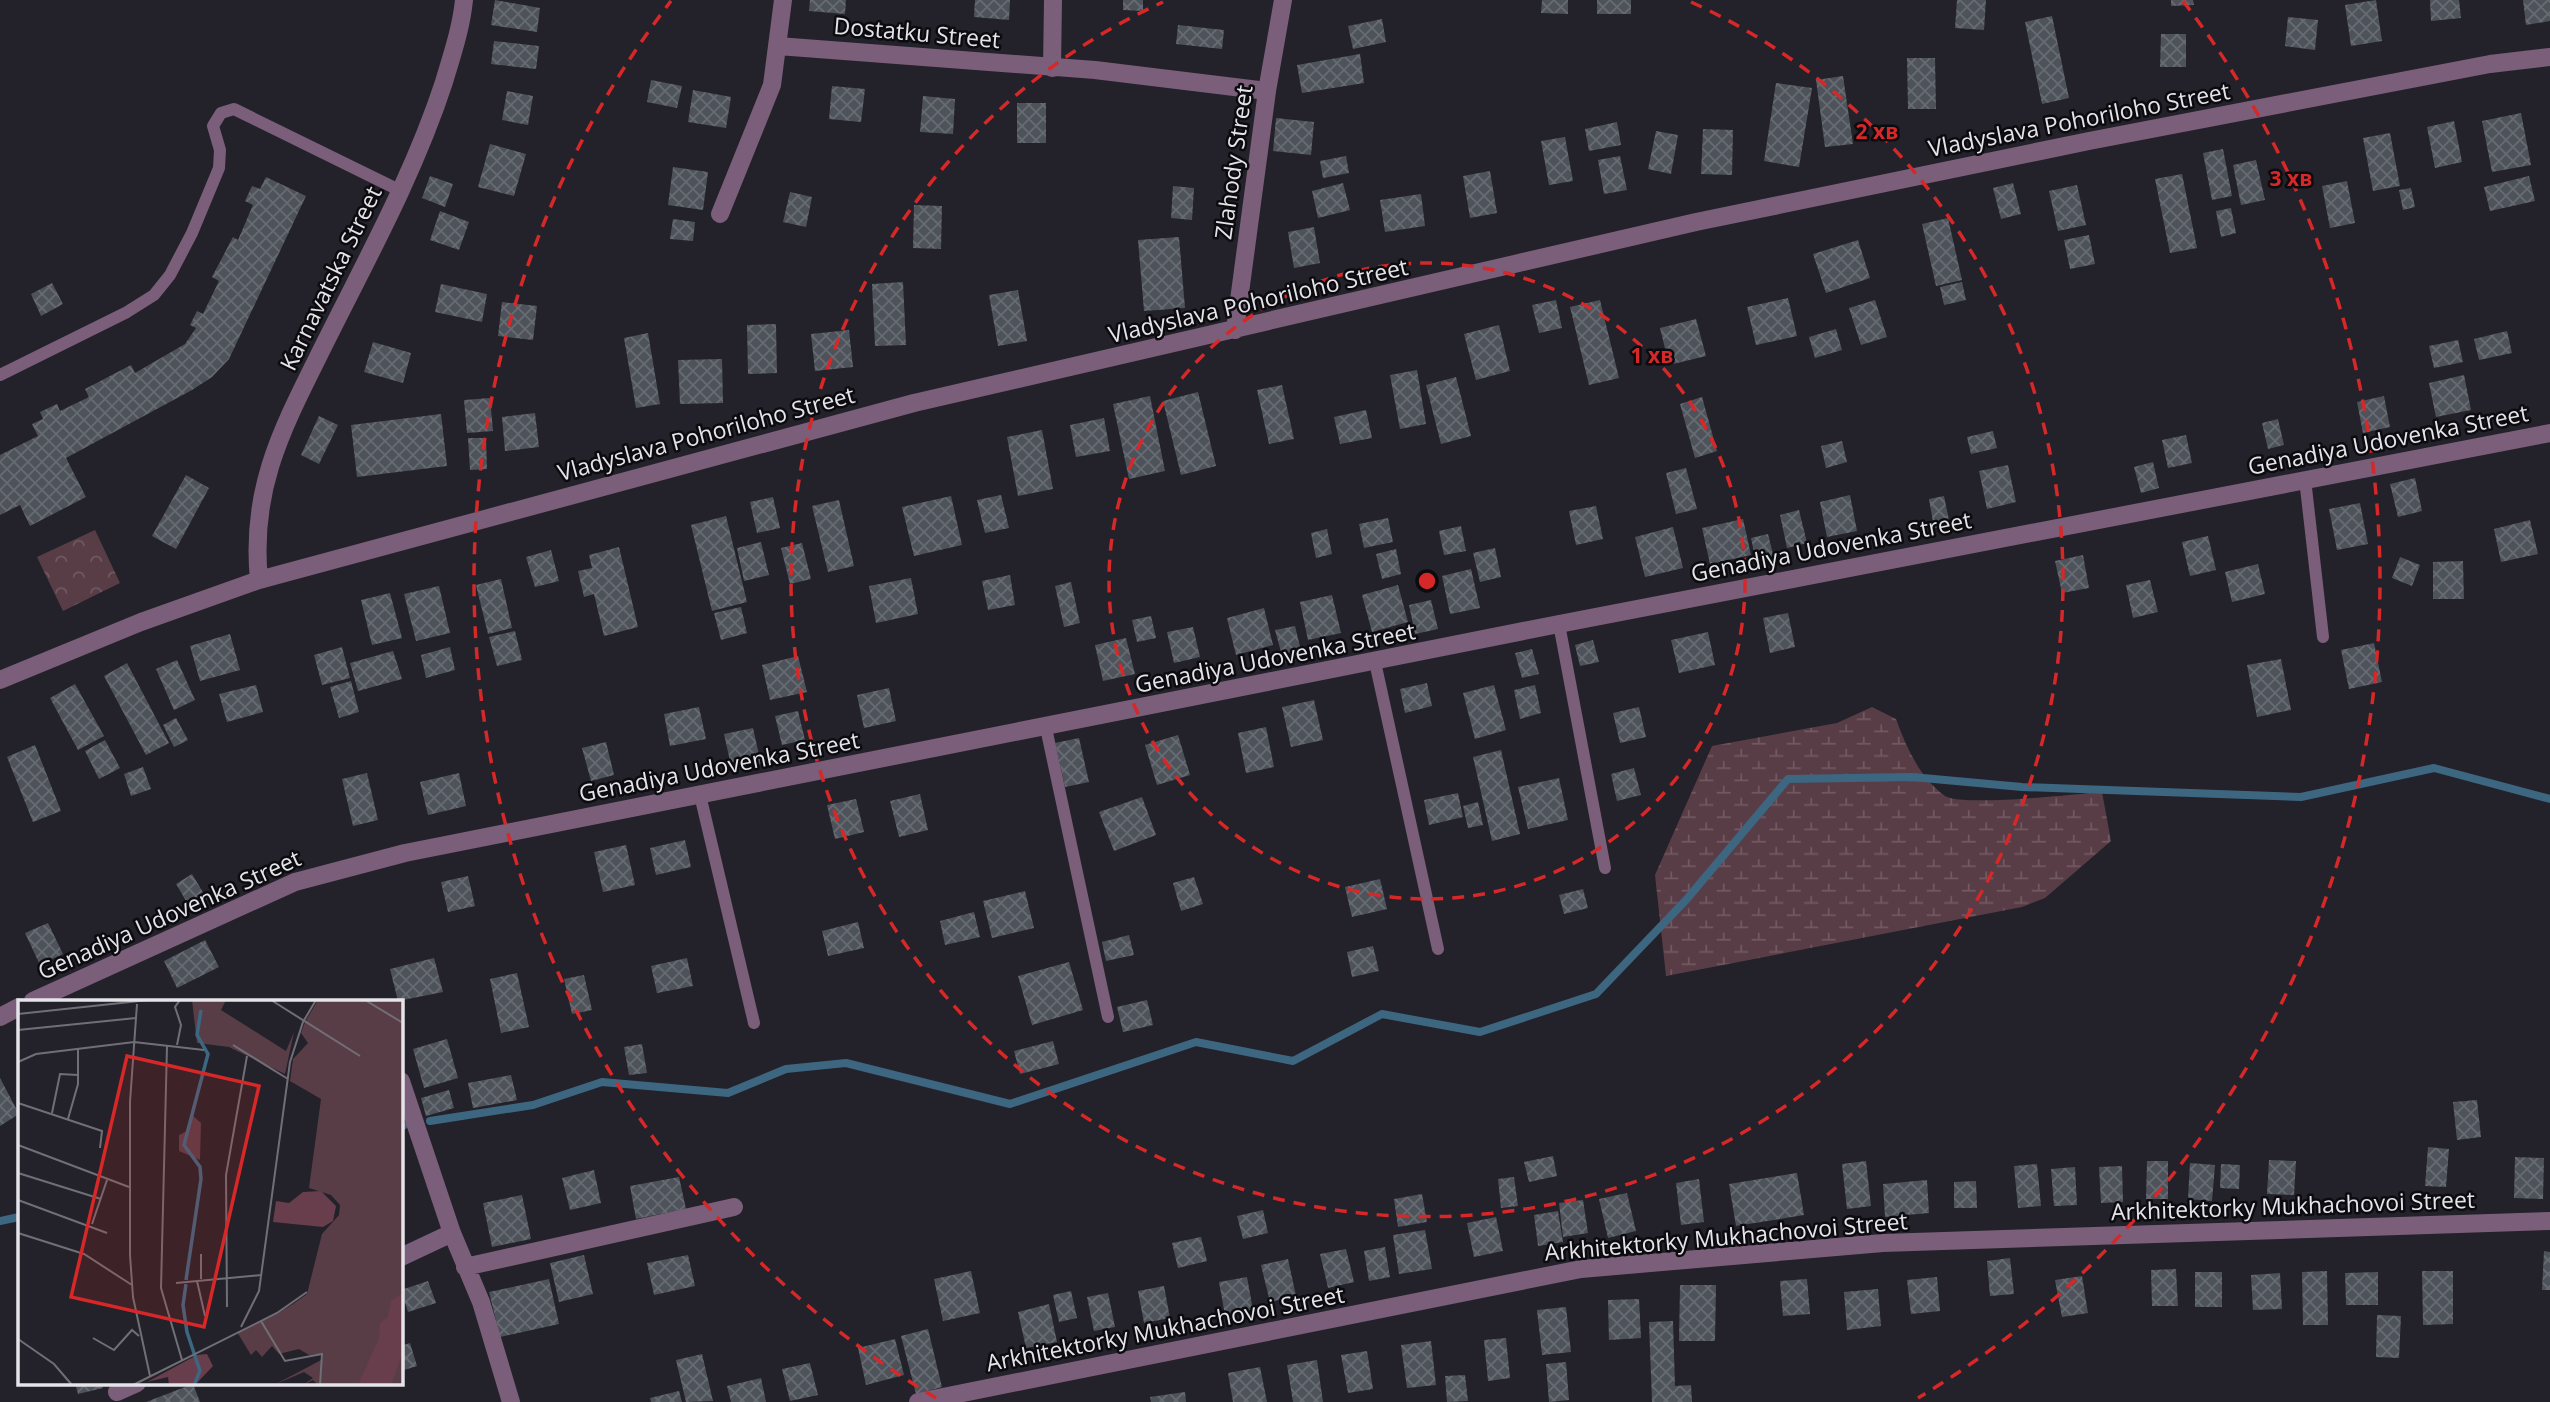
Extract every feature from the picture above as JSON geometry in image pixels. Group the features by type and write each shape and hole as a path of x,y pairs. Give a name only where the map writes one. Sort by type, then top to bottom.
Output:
{"street":[{"name":"Karnavatska Street","path":"259,580 256,549 260,497 281,432 423,145 462,26 464,0"},
{"path":"720,214 772,85 783,0"},
{"path":"1052,68 1053,0"},
{"name":"Zlahody Street","path":"1235,330 1267,91 1283,0"},
{"name":"Dostatku Street","path":"778,46 1095,70 1267,91"},
{"name":"Vladyslava Pohoriloho Street","path":"0,680 141,622 259,580 914,403 1696,222 2463,69 2550,57"},
{"name":"Genadiya Udovenka Street","path":"35,1000 295,881 405,853 1046,728 1559,624 2550,433"},
{"name":"Genadiya Udovenka Street","path":"0,1017 18,1008"},
{"path":"402,1084 464,1267 481,1301 511,1402"},
{"path":"464,1267 734,1207"},
{"name":"Arkhitektorky Mukhachovoi Street","path":"918,1402 1581,1269 1883,1243 2550,1221"},
{"path":"402,1258 452,1233"},
{"path":"117,1392 135,1384"}],"lane":[{"path":"0,375 127,312 154,295 170,275 192,233 219,169 220,150 213,126 221,113 234,109 401,191"},
{"path":"2305,479 2323,637"},
{"path":"1559,624 1605,869"},
{"path":"1375,662 1438,949"},
{"path":"1046,728 1108,1017"},
{"path":"700,795 754,1023"}],"green space":[{"path":"95,530 120,583 63,611 37,557"},
{"path":"1872,707 1896,719 1909,751 1921,771 1945,796 1956,799 1995,800 2102,792 2111,841 2045,898 2022,907 1666,976 1655,875 1712,746 1837,723"}],"building":[{"path":"495,0 540,8 537,32 491,25"},
{"path":"810,0 846,0 845,14 809,11"},
{"path":"975,0 1010,0 1009,20 974,17"},
{"path":"1123,0 1143,0 1143,11 1123,10"},
{"path":"1542,0 1568,0 1568,14 1541,13"},
{"path":"1597,0 1631,0 1631,14 1597,14"},
{"path":"1957,0 1986,0 1984,30 1955,28"},
{"path":"2171,0 2193,0 2194,5 2171,6"},
{"path":"2376,0 2382,41 2351,46 2345,5"},
{"path":"2430,0 2459,0 2461,18 2431,21"},
{"path":"2523,0 2550,0 2550,21 2526,25"},
{"path":"2052,16 2069,98 2042,104 2025,22"},
{"path":"2288,17 2318,20 2315,50 2285,46"},
{"path":"1382,19 1386,42 1353,49 1348,26"},
{"path":"1178,25 1224,30 1222,49 1176,44"},
{"path":"2161,34 2186,34 2186,67 2160,67"},
{"path":"494,41 539,46 536,69 491,64"},
{"path":"1360,54 1364,83 1302,93 1297,65"},
{"path":"1907,58 1935,58 1936,109 1908,109"},
{"path":"1843,76 1853,144 1825,147 1816,80"},
{"path":"651,80 682,86 677,108 647,102"},
{"path":"1776,83 1812,88 1799,167 1764,161"},
{"path":"832,86 865,89 861,122 829,119"},
{"path":"693,90 731,97 726,128 688,122"},
{"path":"507,91 533,96 528,125 502,120"},
{"path":"923,96 955,99 953,134 920,132"},
{"path":"1017,103 1046,103 1046,143 1017,143"},
{"path":"2521,113 2531,165 2492,172 2482,121"},
{"path":"1276,118 1314,122 1311,155 1273,151"},
{"path":"2454,121 2462,162 2435,168 2427,127"},
{"path":"1617,122 1621,145 1589,151 1585,129"},
{"path":"1703,129 1733,130 1732,175 1701,174"},
{"path":"1656,131 1678,135 1671,174 1648,169"},
{"path":"2390,133 2400,186 2373,191 2363,138"},
{"path":"1565,137 1573,181 1549,185 1541,141"},
{"path":"490,144 526,154 514,196 478,187"},
{"path":"2223,149 2232,196 2212,200 2203,153"},
{"path":"1346,156 1349,173 1323,178 1320,161"},
{"path":"1620,156 1627,190 1604,194 1598,160"},
{"path":"2256,160 2265,200 2241,205 2233,165"},
{"path":"673,167 708,172 703,210 668,205"},
{"path":"1490,171 1497,213 1470,218 1463,176"},
{"path":"2182,174 2197,248 2170,253 2155,179"},
{"path":"430,176 453,184 445,207 422,198"},
{"path":"2529,176 2535,201 2490,211 2484,187"},
{"path":"266,177 306,196 229,359 212,377 192,390 66,458 86,497 30,526 20,505 0,515 0,455 38,436 32,424 43,419 40,412 57,404 60,411 89,397 85,389 131,365 135,373 185,344 196,328 190,325 197,311 203,314 219,281 212,277 233,237 238,240 253,205 245,201 252,186 260,189"},
{"path":"2347,181 2355,223 2330,228 2322,186"},
{"path":"1343,183 1350,210 1318,218 1312,191"},
{"path":"2013,183 2021,214 2001,219 1993,188"},
{"path":"2077,185 2086,225 2058,231 2049,191"},
{"path":"1173,186 1194,188 1192,220 1171,218"},
{"path":"2411,188 2415,207 2403,210 2399,190"},
{"path":"790,192 812,197 806,227 783,222"},
{"path":"1421,194 1425,226 1385,232 1380,200"},
{"path":"914,205 942,206 941,249 913,248"},
{"path":"2231,208 2236,233 2221,237 2216,211"},
{"path":"440,211 469,222 459,250 430,240"},
{"path":"1948,218 1962,280 1936,286 1922,224"},
{"path":"673,219 695,222 693,241 670,239"},
{"path":"1314,227 1320,263 1294,268 1288,232"},
{"path":"2089,235 2095,264 2070,269 2064,240"},
{"path":"1179,237 1185,308 1144,311 1138,240"},
{"path":"1858,240 1870,278 1826,293 1813,254"},
{"path":"903,282 906,345 875,346 872,284"},
{"path":"1962,282 1966,300 1944,305 1940,287"},
{"path":"52,283 63,304 41,316 31,294"},
{"path":"441,284 487,294 482,322 435,312"},
{"path":"1018,290 1027,341 998,346 989,295"},
{"path":"1788,298 1797,336 1756,345 1747,307"},
{"path":"1556,300 1562,328 1539,333 1532,305"},
{"path":"1600,300 1619,378 1589,385 1570,307"},
{"path":"1875,300 1887,337 1861,345 1849,308"},
{"path":"502,302 537,306 533,340 498,336"},
{"path":"1696,319 1706,356 1669,365 1660,328"},
{"path":"776,324 777,373 748,374 747,325"},
{"path":"1499,325 1510,371 1476,380 1464,334"},
{"path":"1836,329 1842,350 1815,358 1809,337"},
{"path":"849,330 853,367 815,371 811,334"},
{"path":"2507,331 2512,353 2479,360 2474,339"},
{"path":"648,333 660,404 636,408 624,338"},
{"path":"2458,340 2463,362 2434,368 2429,346"},
{"path":"373,342 411,353 403,383 364,372"},
{"path":"722,359 723,403 680,404 678,360"},
{"path":"1417,370 1426,424 1400,429 1390,375"},
{"path":"2464,375 2471,410 2436,417 2429,383"},
{"path":"1456,377 1471,436 1441,444 1426,385"},
{"path":"1282,385 1294,439 1269,444 1257,390"},
{"path":"1198,392 1216,466 1181,475 1163,401"},
{"path":"1150,396 1165,471 1129,479 1113,404"},
{"path":"2384,396 2390,427 2363,433 2357,402"},
{"path":"1702,397 1717,451 1695,458 1680,404"},
{"path":"490,398 493,431 467,433 464,400"},
{"path":"1366,410 1372,438 1340,444 1334,417"},
{"path":"535,413 539,447 505,451 502,417"},
{"path":"441,414 447,466 357,477 351,425"},
{"path":"319,416 338,425 319,464 301,455"},
{"path":"1104,418 1110,451 1076,457 1070,425"},
{"path":"2278,419 2284,445 2268,449 2262,423"},
{"path":"1042,430 1053,489 1018,496 1007,437"},
{"path":"1993,431 1997,448 1971,454 1967,437"},
{"path":"2186,435 2192,463 2168,468 2162,440"},
{"path":"468,438 486,438 487,469 470,470"},
{"path":"1842,441 1847,462 1826,468 1821,446"},
{"path":"2153,462 2159,488 2141,493 2134,467"},
{"path":"2008,465 2016,502 1987,509 1979,471"},
{"path":"1686,468 1697,509 1676,514 1666,473"},
{"path":"186,475 209,488 176,549 152,536"},
{"path":"2415,478 2422,511 2398,517 2390,484"},
{"path":"1001,495 1009,528 985,533 977,500"},
{"path":"1850,495 1857,531 1827,537 1820,502"},
{"path":"951,496 962,545 914,556 902,507"},
{"path":"1944,496 1950,525 1934,528 1929,499"},
{"path":"773,497 780,528 757,533 750,502"},
{"path":"839,500 854,566 828,572 812,506"},
{"path":"2360,503 2368,544 2337,550 2329,509"},
{"path":"1596,506 1603,539 1576,545 1569,511"},
{"path":"1799,510 1807,543 1787,548 1780,515"},
{"path":"726,516 747,602 712,611 691,525"},
{"path":"1388,518 1393,542 1364,548 1359,524"},
{"path":"1743,519 1751,555 1710,564 1702,528"},
{"path":"2530,520 2538,554 2501,562 2494,529"},
{"path":"1461,526 1466,551 1444,555 1439,531"},
{"path":"1673,527 1683,568 1645,577 1635,537"},
{"path":"1327,529 1332,554 1316,558 1311,533"},
{"path":"1768,534 1774,558 1756,562 1751,538"},
{"path":"2208,536 2216,570 2190,576 2182,542"},
{"path":"761,542 769,575 744,581 737,548"},
{"path":"802,543 811,579 790,584 781,548"},
{"path":"619,547 638,627 604,636 594,594 584,597 578,571 592,568 589,555"},
{"path":"1495,548 1501,577 1480,582 1473,553"},
{"path":"1396,549 1401,574 1382,579 1376,554"},
{"path":"551,550 559,581 535,587 526,557"},
{"path":"2083,555 2089,588 2062,593 2055,561"},
{"path":"2400,557 2420,565 2412,586 2392,578"},
{"path":"2463,561 2464,599 2433,599 2433,562"},
{"path":"2258,564 2265,594 2232,602 2225,572"},
{"path":"1471,569 1480,608 1450,614 1442,576"},
{"path":"1010,575 1015,605 988,610 982,581"},
{"path":"911,578 918,614 876,623 869,586"},
{"path":"501,579 512,628 488,634 476,585"},
{"path":"2150,580 2158,612 2133,618 2126,585"},
{"path":"1071,582 1080,623 1064,627 1055,586"},
{"path":"1398,585 1408,622 1372,632 1362,595"},
{"path":"439,586 450,633 416,641 404,594"},
{"path":"390,593 402,638 372,645 361,600"},
{"path":"1332,595 1341,633 1308,640 1300,602"},
{"path":"1431,600 1438,629 1415,634 1409,605"},
{"path":"741,607 747,633 721,640 714,613"},
{"path":"1264,608 1273,645 1236,655 1227,618"},
{"path":"1788,613 1795,647 1770,653 1763,618"},
{"path":"1151,616 1156,638 1137,642 1132,620"},
{"path":"1295,626 1303,659 1284,663 1275,630"},
{"path":"1193,627 1200,657 1174,663 1167,632"},
{"path":"515,631 522,660 497,666 489,637"},
{"path":"1708,632 1715,665 1679,673 1671,640"},
{"path":"230,634 240,670 200,681 190,646"},
{"path":"1126,638 1135,674 1103,681 1095,645"},
{"path":"1593,640 1599,662 1580,666 1575,645"},
{"path":"2374,643 2382,682 2349,689 2341,650"},
{"path":"342,647 350,678 322,685 314,655"},
{"path":"450,647 455,670 426,678 421,655"},
{"path":"1532,649 1539,674 1522,678 1515,653"},
{"path":"393,651 402,679 358,691 350,663"},
{"path":"798,656 807,692 770,700 762,665"},
{"path":"2281,659 2291,710 2257,717 2247,665"},
{"path":"177,660 195,700 174,710 156,669"},
{"path":"127,663 169,743 146,755 104,676"},
{"path":"351,681 359,712 339,718 330,687"},
{"path":"1427,683 1432,706 1405,713 1400,689"},
{"path":"75,684 104,736 78,750 50,698"},
{"path":"256,685 263,712 227,722 219,694"},
{"path":"1494,685 1506,730 1475,739 1463,693"},
{"path":"1535,685 1541,713 1520,719 1514,690"},
{"path":"889,688 896,721 864,728 857,695"},
{"path":"1314,700 1323,740 1291,747 1282,707"},
{"path":"699,707 706,739 670,746 664,714"},
{"path":"1639,707 1646,737 1620,743 1613,713"},
{"path":"798,711 805,740 782,745 775,716"},
{"path":"176,718 188,740 174,747 163,725"},
{"path":"1266,727 1274,767 1246,773 1238,733"},
{"path":"753,728 761,764 732,770 724,734"},
{"path":"1178,735 1190,775 1157,785 1145,745"},
{"path":"1079,738 1089,782 1065,787 1055,743"},
{"path":"105,740 120,768 99,779 85,751"},
{"path":"606,742 614,775 591,781 582,748"},
{"path":"35,745 61,811 33,822 7,757"},
{"path":"1501,750 1520,834 1492,841 1473,757"},
{"path":"143,767 151,789 131,796 124,774"},
{"path":"1634,768 1641,795 1617,801 1611,774"},
{"path":"367,773 378,820 353,826 342,779"},
{"path":"459,773 466,806 428,815 420,782"},
{"path":"1559,778 1568,820 1528,829 1518,787"},
{"path":"1458,793 1463,817 1429,825 1424,800"},
{"path":"920,794 928,830 899,837 890,801"},
{"path":"1142,797 1156,835 1114,851 1099,812"},
{"path":"856,799 864,832 835,839 827,805"},
{"path":"1478,802 1483,825 1468,828 1463,806"},
{"path":"685,840 691,867 656,875 650,848"},
{"path":"626,845 635,885 603,892 594,852"},
{"path":"192,874 207,899 191,909 176,884"},
{"path":"468,876 475,906 448,912 441,882"},
{"path":"1194,877 1203,904 1181,911 1173,883"},
{"path":"1380,879 1387,909 1352,917 1345,887"},
{"path":"1583,889 1588,908 1564,914 1559,895"},
{"path":"1025,891 1034,928 992,938 983,901"},
{"path":"974,912 980,937 945,945 940,921"},
{"path":"858,922 864,948 828,956 822,931"},
{"path":"48,923 63,954 40,965 25,933"},
{"path":"1129,935 1134,955 1106,961 1102,942"},
{"path":"205,940 219,967 177,988 164,961"},
{"path":"1373,946 1379,971 1352,977 1347,952"},
{"path":"434,958 443,992 398,1000 390,969"},
{"path":"687,958 693,986 657,993 651,966"},
{"path":"1069,962 1083,1010 1032,1025 1018,976"},
{"path":"517,973 529,1027 501,1033 490,979"},
{"path":"584,975 592,1010 572,1014 564,979"},
{"path":"1147,1000 1153,1025 1123,1032 1117,1007"},
{"path":"447,1039 458,1078 424,1088 413,1049"},
{"path":"1053,1041 1059,1064 1020,1074 1014,1051"},
{"path":"642,1044 647,1073 629,1075 624,1047"},
{"path":"511,1075 517,1100 473,1108 468,1083"},
{"path":"0,1078 18,1115 0,1126"},
{"path":"449,1090 454,1108 426,1116 421,1098"},
{"path":"2477,1100 2481,1137 2457,1140 2453,1102"},
{"path":"2428,1147 2449,1149 2446,1187 2425,1186"},
{"path":"1553,1156 1557,1176 1529,1182 1524,1162"},
{"path":"2515,1157 2544,1158 2543,1199 2514,1198"},
{"path":"2269,1160 2296,1161 2294,1195 2267,1194"},
{"path":"1866,1161 1871,1206 1847,1209 1842,1164"},
{"path":"2147,1161 2168,1161 2168,1199 2146,1199"},
{"path":"2190,1163 2215,1165 2212,1201 2188,1199"},
{"path":"2037,1164 2041,1206 2018,1208 2014,1166"},
{"path":"2221,1164 2240,1165 2239,1189 2220,1188"},
{"path":"2122,1166 2123,1202 2101,1203 2099,1167"},
{"path":"2075,1167 2077,1205 2054,1206 2051,1169"},
{"path":"594,1170 601,1203 570,1210 562,1178"},
{"path":"1797,1173 1804,1215 1736,1226 1729,1184"},
{"path":"679,1177 686,1209 636,1219 630,1186"},
{"path":"1514,1177 1518,1206 1501,1208 1498,1179"},
{"path":"1699,1179 1704,1222 1681,1225 1676,1183"},
{"path":"1927,1180 1929,1213 1885,1217 1883,1184"},
{"path":"1976,1181 1977,1208 1954,1208 1954,1182"},
{"path":"1627,1193 1636,1231 1608,1238 1599,1199"},
{"path":"1422,1194 1427,1222 1398,1227 1394,1199"},
{"path":"522,1195 531,1239 492,1247 483,1203"},
{"path":"1583,1200 1588,1233 1563,1237 1559,1203"},
{"path":"1263,1210 1268,1233 1243,1239 1237,1216"},
{"path":"1558,1211 1563,1242 1538,1246 1534,1215"},
{"path":"1496,1217 1503,1251 1474,1257 1467,1223"},
{"path":"1425,1230 1432,1269 1399,1274 1393,1235"},
{"path":"1201,1237 1207,1261 1178,1268 1172,1243"},
{"path":"1385,1247 1390,1277 1369,1281 1364,1251"},
{"path":"1346,1249 1354,1282 1328,1288 1320,1254"},
{"path":"2544,1251 2550,1252 2550,1290 2542,1290"},
{"path":"584,1255 593,1294 559,1302 550,1263"},
{"path":"688,1255 695,1286 654,1295 647,1263"},
{"path":"2010,1258 2014,1294 1990,1296 1987,1261"},
{"path":"1288,1259 1296,1296 1270,1302 1261,1265"},
{"path":"2176,1269 2178,1306 2152,1306 2151,1270"},
{"path":"971,1271 980,1313 943,1321 934,1279"},
{"path":"2327,1271 2328,1325 2303,1325 2302,1272"},
{"path":"2422,1271 2453,1271 2453,1324 2423,1325"},
{"path":"2195,1272 2222,1272 2222,1307 2195,1307"},
{"path":"2378,1272 2378,1305 2346,1305 2345,1273"},
{"path":"2280,1273 2282,1309 2253,1310 2251,1275"},
{"path":"2082,1276 2088,1313 2062,1317 2055,1280"},
{"path":"1247,1277 1253,1310 1225,1315 1219,1282"},
{"path":"1937,1277 1940,1311 1911,1314 1907,1280"},
{"path":"549,1279 559,1324 500,1337 489,1292"},
{"path":"1807,1279 1810,1314 1783,1316 1780,1281"},
{"path":"428,1281 436,1303 408,1312 402,1290"},
{"path":"1680,1285 1716,1285 1715,1341 1679,1341"},
{"path":"1164,1286 1170,1318 1144,1323 1138,1291"},
{"path":"1878,1289 1881,1326 1847,1330 1844,1292"},
{"path":"1071,1291 1077,1318 1059,1322 1053,1295"},
{"path":"1108,1293 1115,1327 1094,1331 1087,1297"},
{"path":"1639,1299 1641,1338 1609,1340 1608,1300"},
{"path":"1049,1304 1057,1342 1026,1348 1018,1312"},
{"path":"1566,1307 1571,1352 1542,1355 1537,1310"},
{"path":"2377,1315 2401,1316 2399,1358 2376,1357"},
{"path":"1673,1321 1675,1386 1691,1385 1692,1402 1652,1402 1649,1322"},
{"path":"928,1329 942,1387 916,1394 901,1336"},
{"path":"1506,1338 1510,1378 1488,1381 1484,1340"},
{"path":"895,1339 904,1375 866,1385 858,1348"},
{"path":"1431,1341 1436,1385 1407,1388 1401,1345"},
{"path":"410,1343 417,1366 402,1371 402,1346"},
{"path":"1367,1351 1373,1389 1348,1393 1341,1355"},
{"path":"702,1354 713,1401 686,1402 676,1360"},
{"path":"1317,1360 1323,1402 1293,1402 1287,1365"},
{"path":"1566,1362 1569,1400 1549,1402 1546,1364"},
{"path":"810,1363 818,1395 790,1401 782,1369"},
{"path":"1260,1367 1267,1402 1233,1402 1228,1373"},
{"path":"1465,1375 1468,1401 1447,1402 1445,1376"},
{"path":"761,1378 766,1402 731,1402 727,1386"},
{"path":"75,1384 102,1384 103,1388 78,1394"},
{"path":"193,1384 200,1402 146,1402"},
{"path":"679,1391 682,1402 651,1402 650,1398"},
{"path":"1185,1392 1186,1402 1151,1402 1150,1397"}],"waterway":[{"path":"430,1121 533,1105 602,1082 728,1093 786,1069 846,1063 1010,1104 1196,1042 1293,1061 1382,1014 1480,1032 1596,994 1686,900 1788,779 1912,777 2022,787 2301,797 2434,768 2550,799"},
{"path":"0,1221 18,1217"}]}
